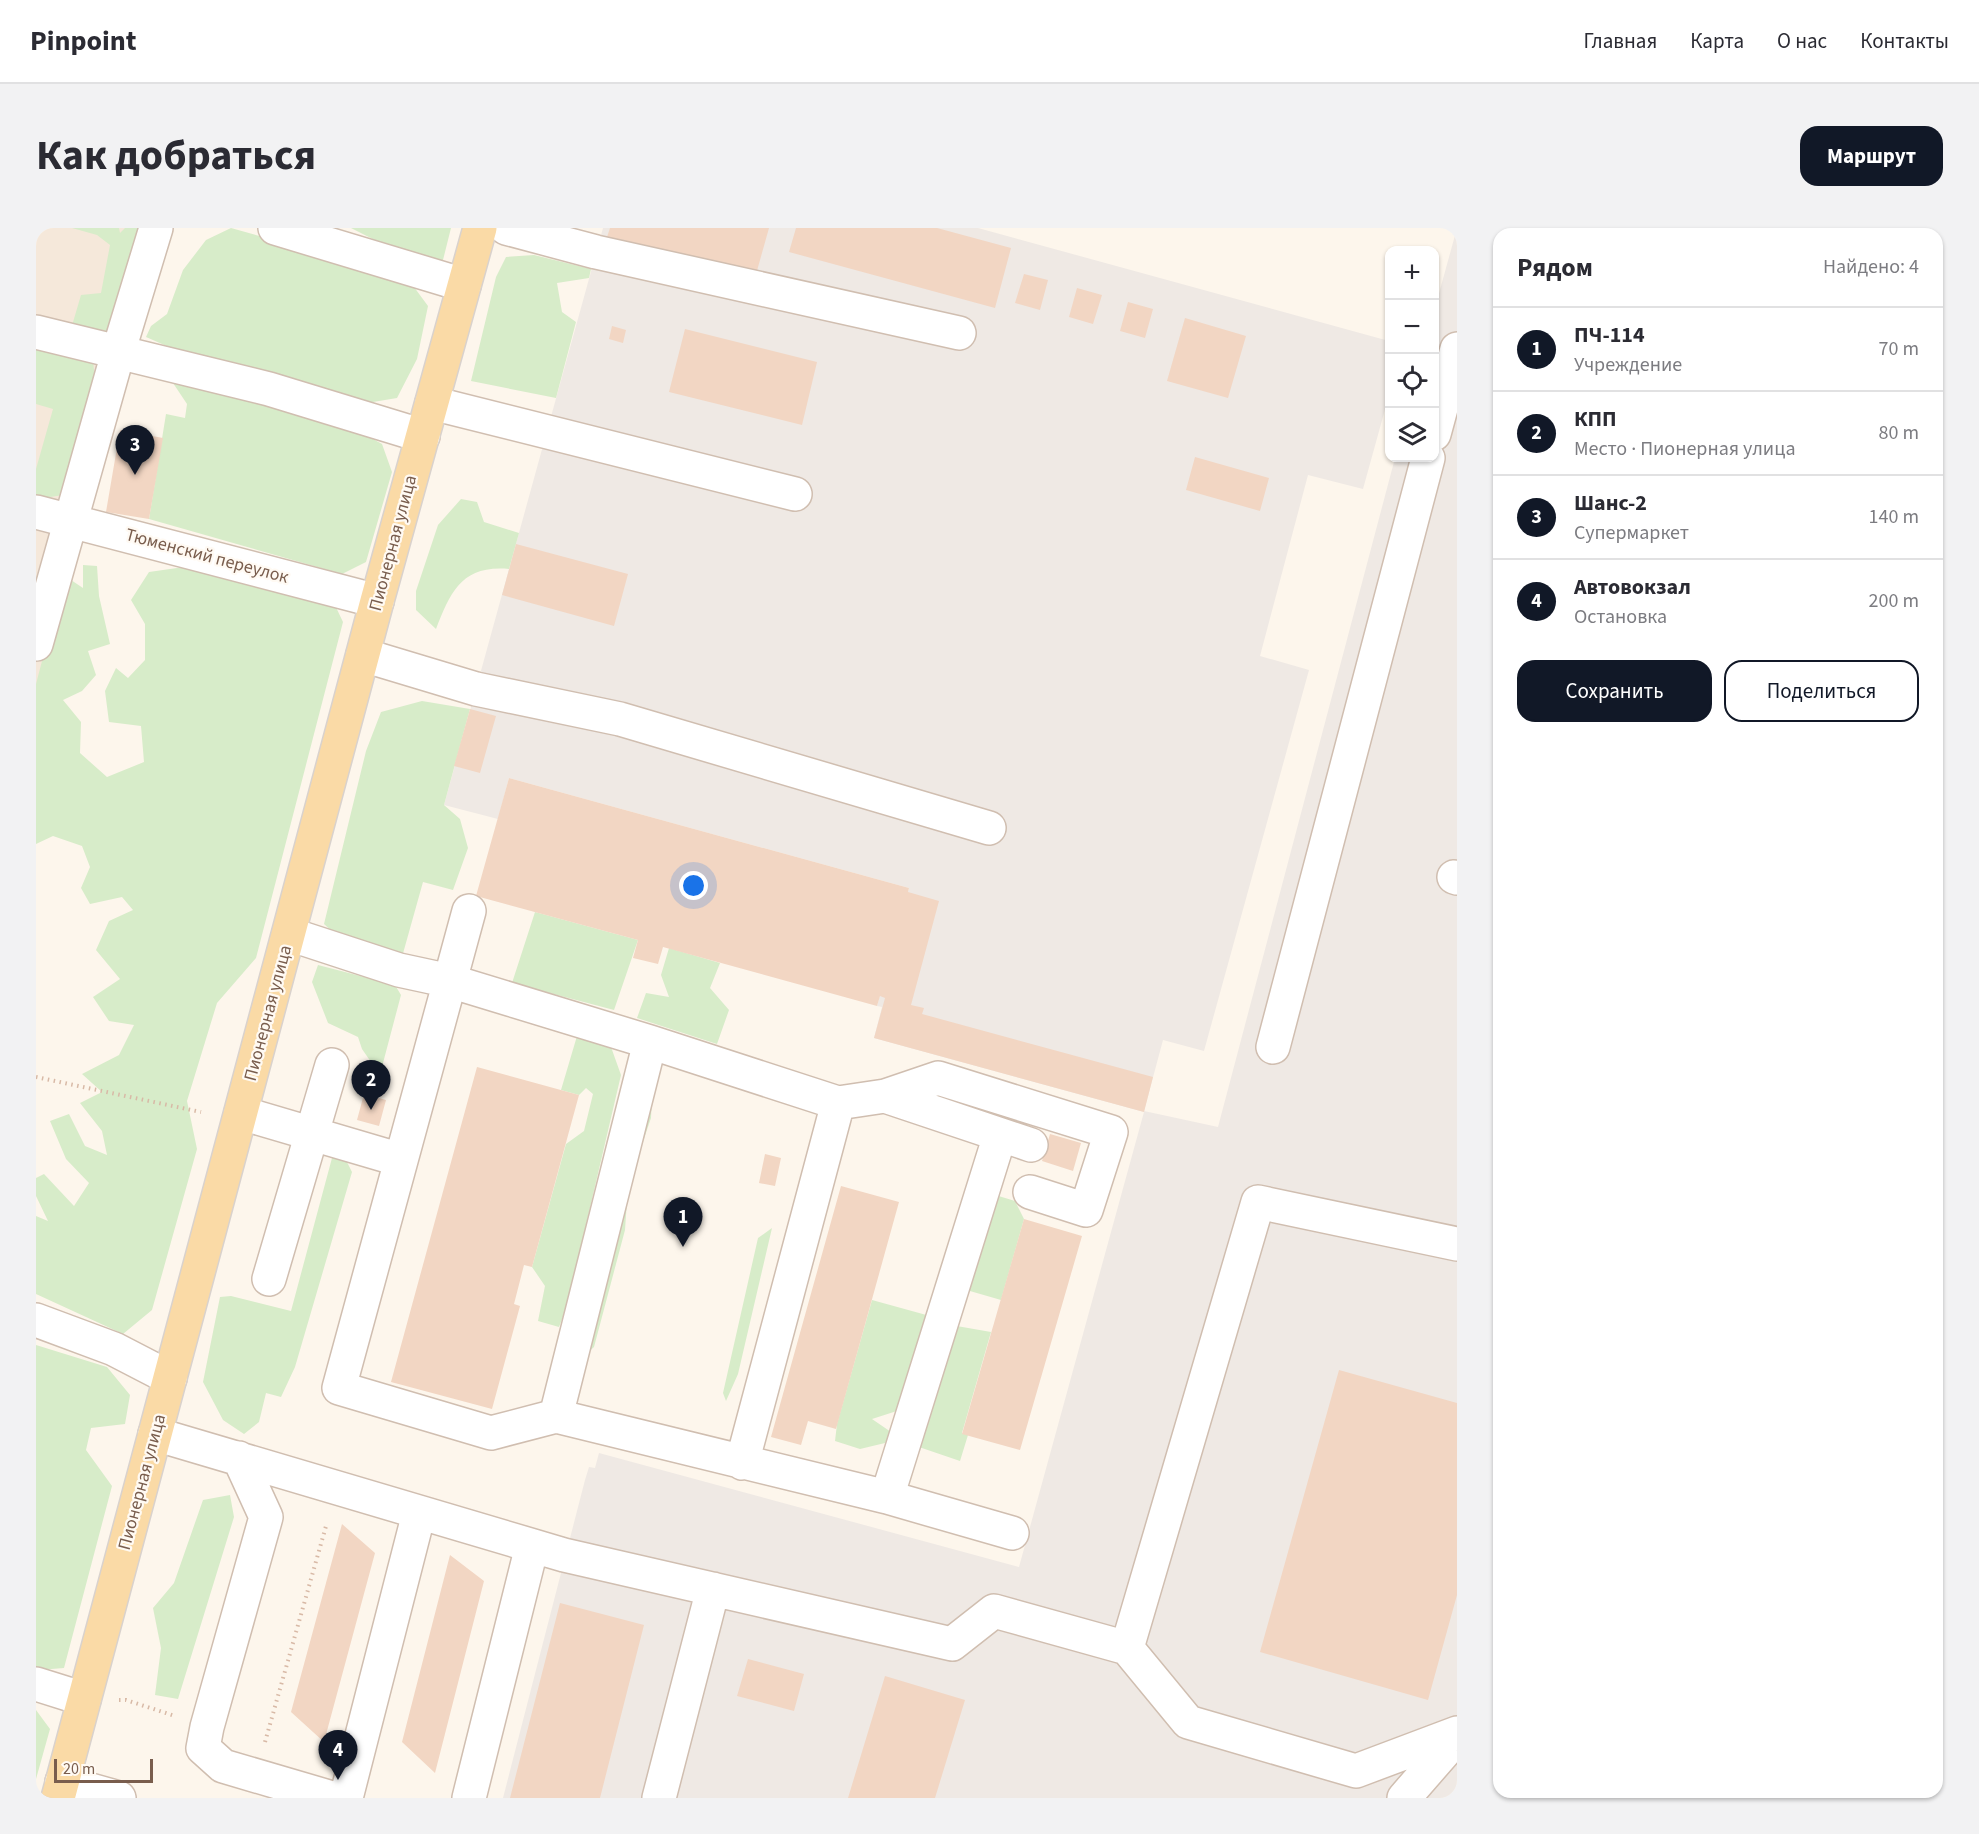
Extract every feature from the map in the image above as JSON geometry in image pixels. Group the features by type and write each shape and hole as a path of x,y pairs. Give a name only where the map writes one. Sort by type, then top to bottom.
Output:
{"main road":[{"name":"Пионерная улица","path":"60,1790 377,601 480,228"}],"street":[{"path":"36,644 118,353 156,228"},
{"path":"275,228 464,285"},
{"path":"506,228 596,252 959,333"},
{"path":"36,332 269,389 423,436"},
{"path":"1439,416 1457,349"},
{"path":"432,403 795,494"},
{"path":"1274,1047 1427,462"},
{"name":"Тюменский переулок","path":"36,512 377,601"},
{"path":"363,655 476,689 620,719 989,828"},
{"path":"469,911 339,1388 491,1433 556,1416 887,1497 1012,1533"},
{"path":"289,934 399,970 450,981 650,1042 838,1103 885,1096 938,1078 1111,1132 1086,1210 1030,1192"},
{"path":"556,1416 650,1042"},
{"path":"269,1279 332,1065"},
{"path":"885,1096 1031,1145"},
{"path":"742,1463 838,1103"},
{"path":"241,1113 401,1160"},
{"path":"887,1497 1000,1135"},
{"path":"1127,1648 1258,1202 1457,1244"},
{"path":"36,1320 114,1350 170,1378"},
{"path":"155,1434 532,1546 952,1644 994,1611 1127,1648 1188,1722 1356,1771 1457,1735"},
{"path":"239,1458 266,1517 207,1726 203,1748 223,1766 332,1798"},
{"path":"346,1798 419,1513"},
{"path":"469,1798 532,1546"},
{"path":"659,1798 713,1589"},
{"path":"36,1684 84,1699"},
{"path":"1404,1798 1457,1735"},
{"path":"60,1790 119,1798"}],"path":[{"path":"36,1077 201,1112"},
{"path":"265,1742 326,1526"}],"shaded area":[{"path":"36,228 165,228 36,687"},
{"path":"603,228 978,228 1385,340 1385,409 1363,489 1308,475 1260,656 1309,670 1204,1051 1163,1040 1144,1111 1218,1127 1394,462 1439,462 1439,293 1457,228 1457,1798 503,1798 585,1480 589,1467 595,1468 599,1453 1019,1567 1144,1112 874,1038 882,1007 877,1006 909,888 509,778 498,819 444,805"}],"green space":[{"path":"72,228 119,228 120,233 125,228 140,228 112,335 71,329 81,295 101,293 110,245 97,235"},
{"path":"231,228 383,271 414,287 428,306 417,359 397,398 367,403 178,351 146,337 151,326 167,314 183,270 206,240"},
{"path":"351,228 451,228 443,260 418,262"},
{"path":"534,255 591,269 589,278 557,283 562,312 576,322 556,398 471,381 496,277 506,257"},
{"path":"36,347 93,360 95,381 64,495 36,499 36,469 53,409 36,404"},
{"path":"169,377 353,428 382,444 392,472 366,562 342,574 149,519 166,414 185,418 187,404"},
{"path":"461,499 477,502 484,522 519,533 509,569 480,571 460,583 447,603 436,629 416,610 416,591 438,525"},
{"path":"83,565 97,566 99,596 110,644 88,651 96,675 82,691 63,700 81,722 80,753 107,777 144,762 141,726 109,722 105,691 116,668 128,678 145,660 145,624 131,600 149,572 184,567 333,601 343,622 256,958 217,1003 187,1101 197,1149 152,1310 123,1334 36,1294 36,1216 48,1221 36,1196 36,1178 44,1174 74,1206 89,1183 66,1159 50,1121 69,1114 85,1146 107,1155 102,1131 80,1103 102,1092 82,1074 119,1055 134,1025 109,1021 93,997 120,979 96,950 109,921 133,910 122,897 90,904 81,888 90,867 82,846 53,836 36,844 36,684 59,596 71,580 83,588"},
{"path":"422,701 470,709 444,805 460,819 468,848 453,890 423,882 402,957 345,943 324,924 366,751 381,712"},
{"path":"535,912 638,940 614,1010 512,983"},
{"path":"669,948 720,963 710,988 729,1010 717,1044 637,1018 646,993 669,997 661,975"},
{"path":"318,965 395,985 401,995 374,1097 364,1094 373,1065 362,1049 358,1037 328,1023 312,982"},
{"path":"577,1036 611,1047 621,1075 567,1306 559,1327 538,1321 545,1286 532,1267 566,1144 584,1131 593,1094 586,1088 579,1095 561,1090"},
{"path":"652,1095 651,1118 628,1186 625,1230 594,1347 584,1356 642,1111"},
{"path":"341,1157 346,1160 352,1172 295,1367 281,1397 266,1393 259,1422 244,1434 223,1420 203,1382 220,1297 231,1296 291,1311 332,1158"},
{"path":"992,1194 1015,1201 1024,1219 1001,1300 963,1289"},
{"path":"772,1228 738,1374 726,1401 723,1393 758,1238"},
{"path":"872,1300 930,1316 903,1409 872,1419 891,1432 885,1443 860,1449 835,1441 837,1424"},
{"path":"951,1325 991,1332 962,1433 968,1435 960,1461 916,1446"},
{"path":"36,1345 107,1367 130,1395 125,1424 91,1428 86,1450 112,1486 64,1668 39,1670 36,1669"},
{"path":"230,1495 234,1517 178,1699 155,1695 161,1648 153,1608 174,1583 203,1500"},
{"path":"36,1710 50,1729 36,1779"}],"building":[{"path":"610,228 769,228 753,285 605,243"},
{"path":"796,228 937,228 1011,248 995,308 789,252"},
{"path":"1024,274 1048,280 1040,310 1015,303"},
{"path":"1077,288 1102,295 1093,324 1069,317"},
{"path":"1128,302 1153,309 1145,338 1120,331"},
{"path":"1185,318 1246,336 1228,398 1167,381"},
{"path":"612,326 626,330 623,343 609,339"},
{"path":"685,329 817,362 802,425 669,392"},
{"path":"120,430 163,438 149,519 106,512"},
{"path":"1195,457 1269,478 1260,511 1186,490"},
{"path":"516,544 628,574 614,626 502,595"},
{"path":"470,709 496,716 480,773 454,766"},
{"path":"509,778 909,888 908,892 939,901 911,1005 924,1008 922,1014 1153,1077 1144,1112 874,1038 885,998 880,996 877,1006 663,947 658,964 633,958 638,940 476,896"},
{"path":"477,1067 579,1095 532,1267 524,1265 514,1304 520,1306 492,1409 391,1382"},
{"path":"364,1094 386,1100 379,1126 357,1120"},
{"path":"1050,1134 1081,1143 1073,1171 1042,1161"},
{"path":"765,1154 781,1158 775,1186 759,1183"},
{"path":"841,1186 899,1202 836,1429 808,1421 801,1445 771,1437"},
{"path":"1024,1219 1082,1236 1020,1450 962,1434"},
{"path":"1339,1370 1457,1403 1457,1595 1428,1700 1260,1652"},
{"path":"342,1524 375,1553 324,1742 291,1712"},
{"path":"450,1555 484,1581 435,1773 402,1742"},
{"path":"560,1603 644,1625 600,1798 510,1798"},
{"path":"748,1659 804,1674 794,1711 737,1696"},
{"path":"885,1676 965,1700 935,1798 848,1798"}],"place":[{"name":"Шанс-2","path":"135,475"},
{"name":"КПП","path":"371,1110"},
{"name":"ПЧ-114","path":"683,1247"},
{"name":"Автовокзал","path":"338,1780"}]}
